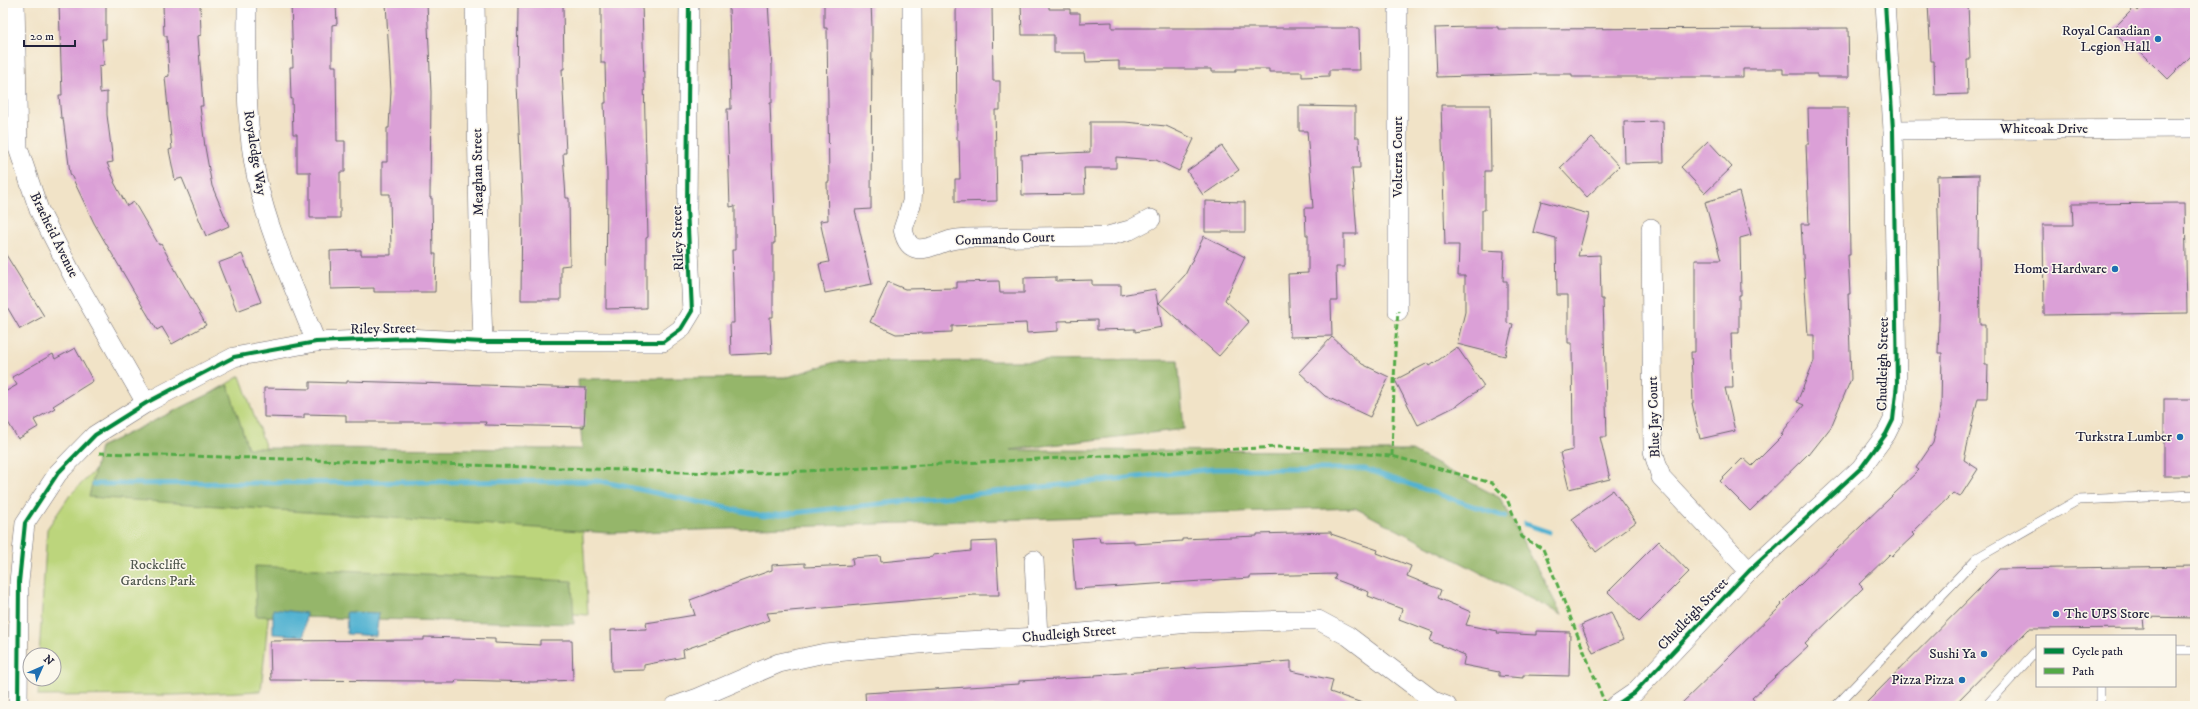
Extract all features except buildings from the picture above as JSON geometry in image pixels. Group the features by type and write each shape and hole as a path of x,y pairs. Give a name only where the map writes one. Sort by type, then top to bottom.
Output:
{"street":[{"name":"Royaledge Way","path":"247,3 248,115 257,179 269,221 316,342"},
{"name":"Meaghan Street","path":"475,3 479,225 483,342"},
{"name":"Riley Street","path":"18,706 19,582 25,523 58,473 94,435 146,403 234,357 316,342 407,338 483,342 663,342 681,329 692,311 687,208 689,3"},
{"name":"Commando Court","path":"912,3 913,186 912,202 903,229 910,244 918,248 927,249 948,241 966,238 1108,236 1130,230 1151,218"},
{"name":"Volterra Court","path":"1398,3 1398,311"},
{"name":"Chudleigh Street","path":"1615,706 1634,693 1749,571 1861,468 1886,434 1893,420 1897,384 1893,130 1885,3"},
{"name":"Braeheid Avenue","path":"11,5 18,148 39,210 72,274 146,403"},
{"name":"Whiteoak Drive","path":"1893,130 2195,128"},
{"name":"Blue Jay Court","path":"1651,228 1653,451 1656,465 1661,477 1749,571"},
{"path":"1034,560 1038,637"},
{"name":"Chudleigh Street","path":"675,706 699,702 779,663 825,653 929,643 1038,637 1190,623 1318,620 1348,636 1434,701 1447,706"}],"lane":[{"path":"1836,706 1977,558 2078,500 2195,495"},
{"path":"2176,650 2195,650"},
{"path":"1986,706 2036,651"},
{"path":"2100,687 2100,706"}],"green space":[{"path":"1178,360 1184,429 1010,450 1412,451 1500,498 1562,615 1355,508 609,533 89,497 100,447 228,385 248,448 582,449 578,379 788,377 835,362"},
{"name":"Rockcliffe Gardens Park","path":"240,376 267,451 578,459 588,615 271,589 261,691 174,695 38,696 39,687 62,687 62,647 40,647 47,529 70,495 100,465 151,429"},
{"path":"255,566 572,581 574,624 256,616"}],"water":[{"path":"273,609 306,613 304,636 273,634"},
{"path":"346,612 379,613 376,636 347,634"}],"waterway":[{"path":"94,484 600,481 764,516 1213,469 1365,469 1505,517"},
{"path":"1525,524 1549,532"}],"marked path":[{"path":"1392,456 1395,350 1398,311"},
{"path":"99,453 745,474 1279,447 1392,456 1492,483 1507,499 1522,537 1543,549 1606,706"}],"cycle path":[{"path":"18,706 19,582 25,523 58,473 95,435 146,403 234,357 316,342 407,338 483,342 663,342 681,329 692,311 687,208 689,3"},
{"path":"1615,706 1634,693 1749,571 1861,468 1886,434 1893,420 1897,384 1893,130 1885,3"}],"place":[{"name":"Royal Canadian Legion Hall","path":"2158,39"},
{"name":"Home Hardware","path":"2115,269"},
{"name":"Turkstra Lumber","path":"2180,437"},
{"name":"The UPS Store","path":"2056,614"},
{"name":"Sushi Ya","path":"1984,654"},
{"name":"Pizza Pizza","path":"1962,680"}]}
